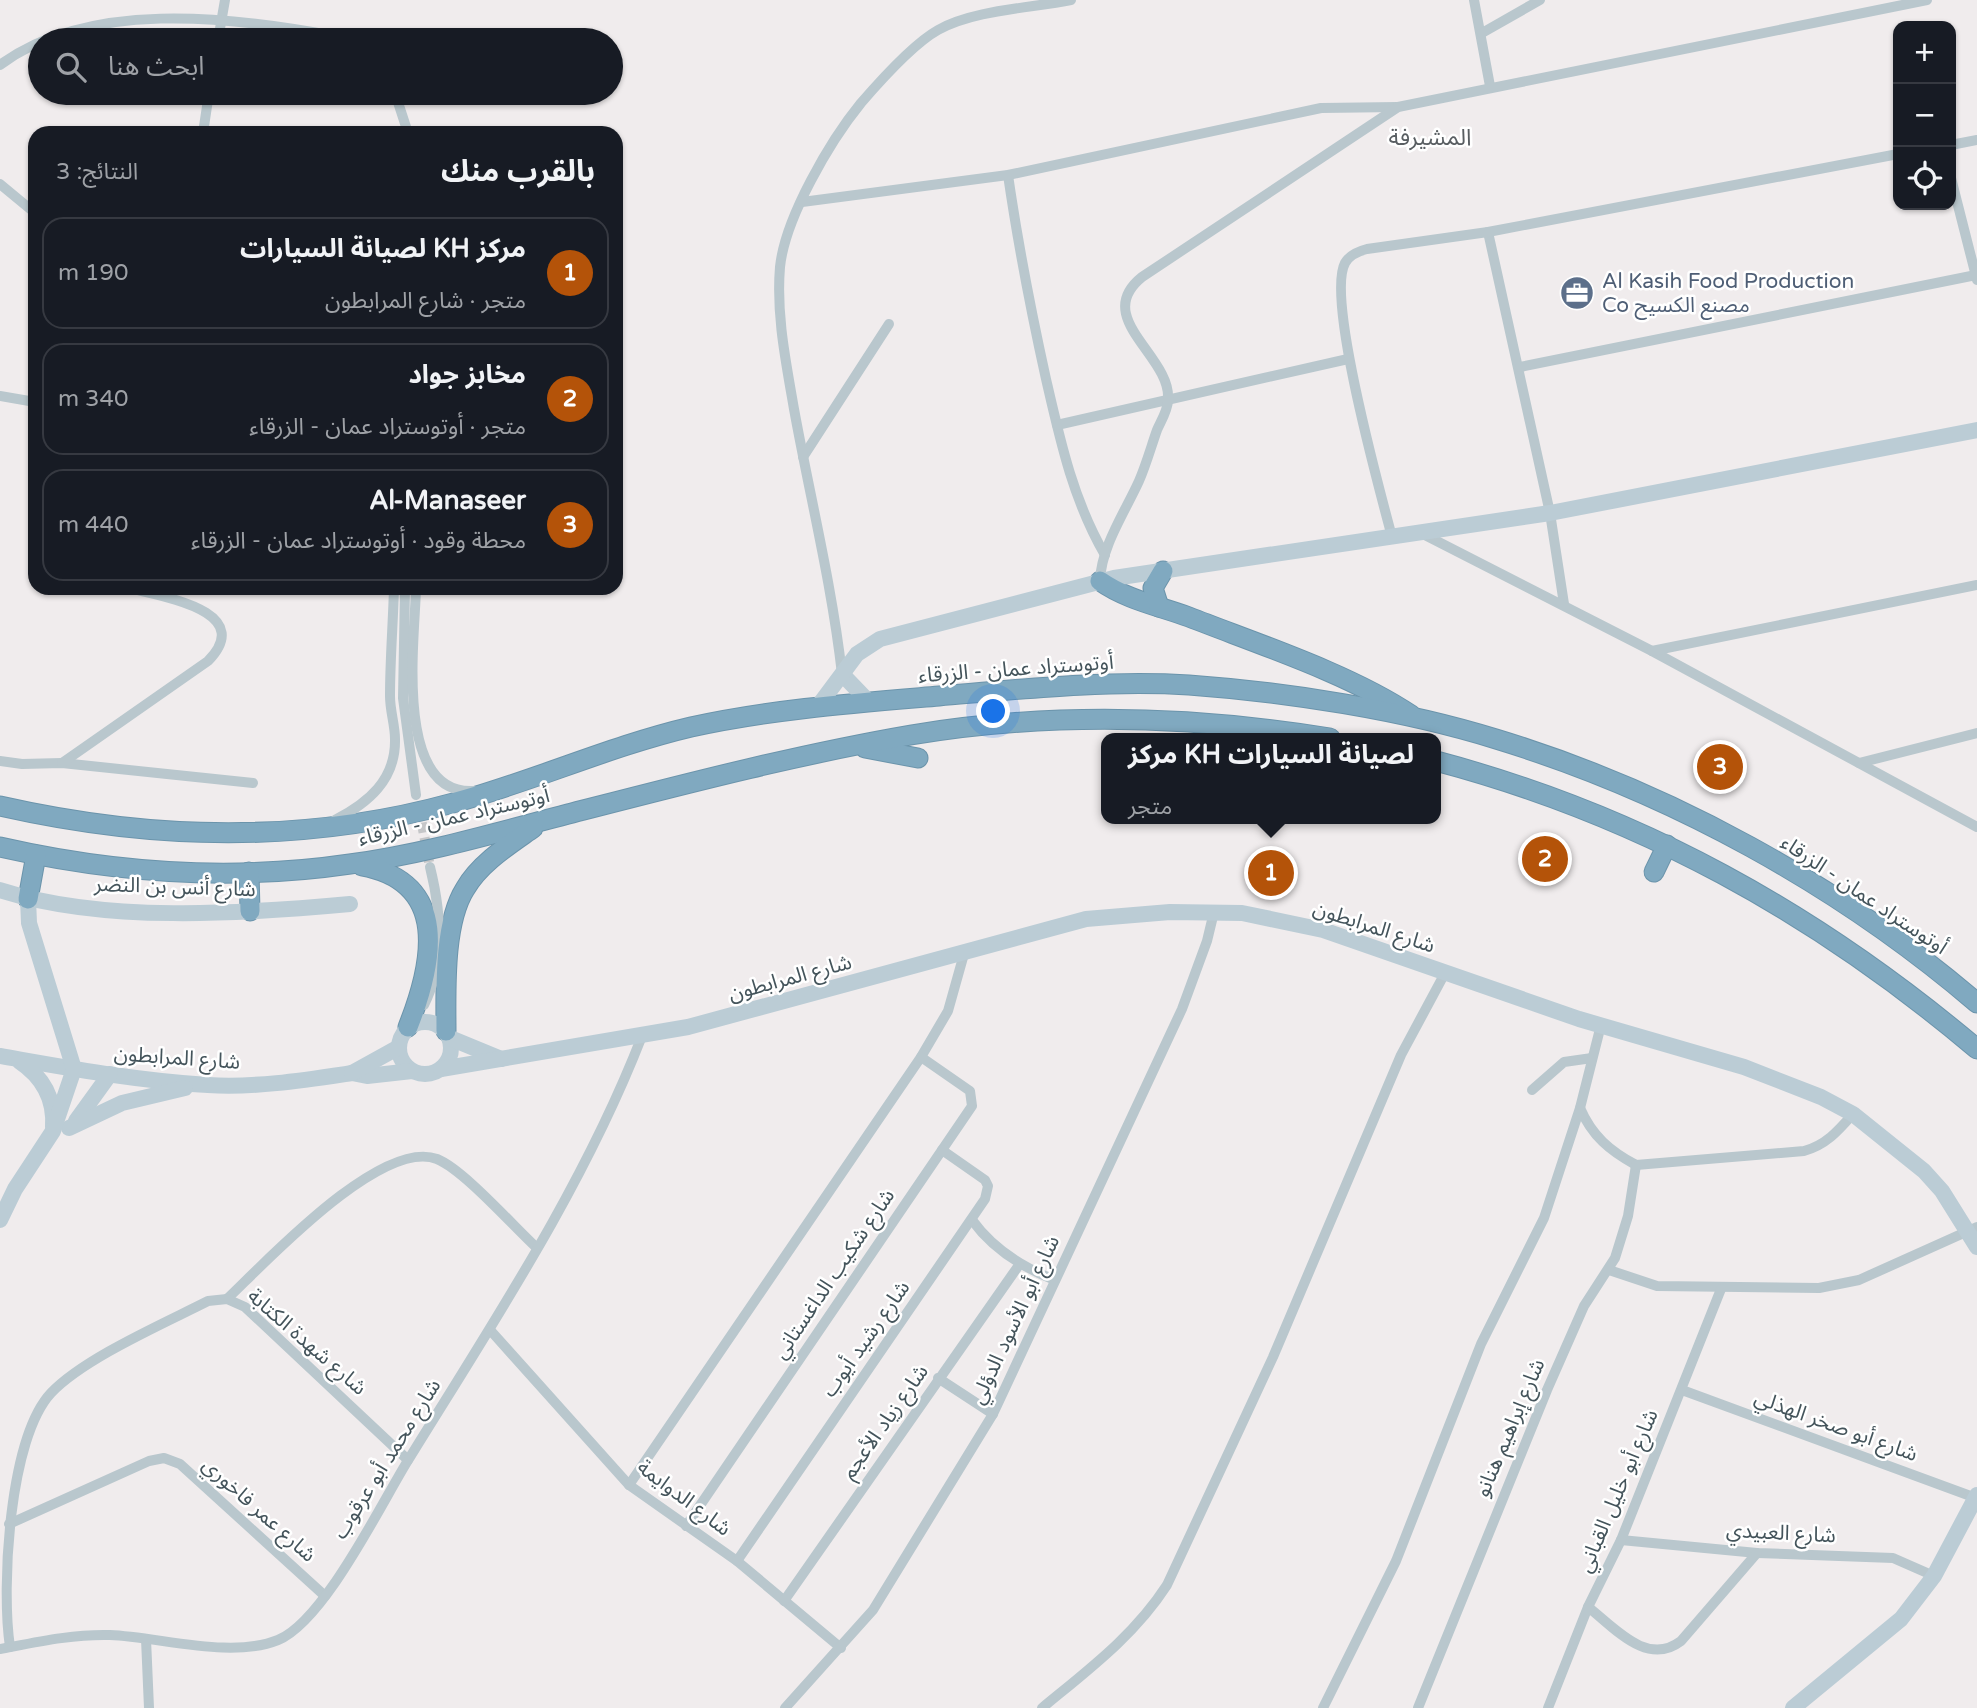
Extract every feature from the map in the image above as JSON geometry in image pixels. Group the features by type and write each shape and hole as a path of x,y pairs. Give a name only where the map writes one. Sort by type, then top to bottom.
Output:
{"highway":[{"path":"1158,607 1153,588 1163,571"},
{"path":"1100,581 1125,596 1359,686 1420,721"},
{"name":"أوتوستراد عمان - الزرقاء","path":"3,804 72,821 142,830 260,832 320,828 405,815 497,789 655,737 719,722 819,705 1038,688 1177,685 1321,701 1491,737 1569,764 1716,831 1768,858 1845,905 1916,954 1977,1003"},
{"name":"أوتوستراد عمان - الزرقاء","path":"0,847 146,871 249,872 351,864 442,848 671,787 914,735 1035,722 1157,721 1287,733"},
{"path":"1218,725 1237,733"},
{"path":"853,746 918,758"},
{"path":"1442,764 1602,817 1667,845 1787,909 1840,943 1975,1049"},
{"path":"446,1032 451,941 458,901 470,881 485,866 545,820"},
{"path":"1654,872 1667,845"},
{"path":"28,899 36,855"},
{"path":"351,864 387,870 397,876 415,892 426,913 425,977 412,1026"},
{"path":"249,872 250,911"}],"street":[{"path":"220,28 225,0"},
{"path":"868,701 842,675 834,606 803,457 779,314 780,265 802,202 823,154 883,78 938,30 983,15 1071,0"},
{"path":"1474,0 1490,86"},
{"path":"1482,33 1540,0"},
{"path":"802,202 1008,175 1321,108 1398,107 1881,4 1927,0"},
{"path":"54,28 90,15 148,9 222,15 292,28"},
{"path":"0,65 28,43"},
{"path":"204,126 207,105"},
{"path":"399,105 406,126"},
{"path":"1100,581 1105,555 1140,478 1168,400 1158,369 1125,313 1125,299 1131,286 1398,107"},
{"path":"1956,144 1977,140"},
{"path":"1392,537 1348,359 1342,281 1345,263 1351,256 1367,249 1488,232 1622,204 1893,155"},
{"path":"1008,175 1018,247 1057,425 1076,496 1105,555"},
{"path":"0,184 28,207"},
{"path":"1520,368 1976,278 1956,198"},
{"path":"1488,232 1550,513 1564,604"},
{"path":"803,457 889,324"},
{"path":"1057,425 1348,359"},
{"path":"0,396 28,401"},
{"path":"819,705 864,648 880,639 1100,581 1550,513 1977,430"},
{"path":"1420,533 1564,604 1977,827"},
{"path":"1652,651 1977,585"},
{"path":"62,763 208,661 218,648 220,632 209,612 194,605 156,595"},
{"path":"320,828 371,798 391,764 395,741 390,698 401,595"},
{"path":"402,595 403,698 416,795"},
{"path":"416,595 414,699 420,749 432,770 449,787 465,791 497,789"},
{"path":"1859,763 1977,733"},
{"path":"0,761 22,764 62,763 253,783"},
{"path":"430,867 438,922 435,979 451,1055 441,1069 432,1074 412,1071 405,1065 399,1047 435,979"},
{"name":"شارع أنس بن النضر","path":"0,890 28,899 159,911 250,911 349,904"},
{"path":"28,899 29,923 74,1069 61,1130"},
{"name":"شارع المرابطون","path":"441,1069 642,1036 964,954 1086,919 1148,913 1214,912 1278,919 1323,930 1601,1026 1744,1067 1821,1097 1853,1114 1924,1171 1973,1228 1977,1247"},
{"name":"شارع أبو الأسود الدؤلي","path":"785,1708 873,1611 993,1414 1182,1009 1207,941 1214,912"},
{"path":"629,1485 922,1057 948,1011 964,954"},
{"path":"1042,1708 1115,1648 1150,1611 1167,1585 1273,1357 1401,1055 1445,973"},
{"path":"412,1026 424,1021 501,1059"},
{"path":"1323,1708 1377,1603 1418,1513 1481,1344 1535,1238 1580,1108 1601,1026"},
{"name":"شارع محمد أبو عرقوب","path":"5,1648 76,1636 258,1646 280,1639 301,1625 325,1596 491,1331 614,1108 642,1036"},
{"name":"شارع المرابطون","path":"352,1073 399,1047"},
{"name":"شارع المرابطون","path":"0,1056 74,1069 208,1085 246,1085 352,1073 367,1076 412,1071"},
{"name":"شارع شكيب الداغستاني","path":"686,1526 972,1106 973,1095 922,1057"},
{"path":"1532,1090 1563,1062 1592,1058"},
{"path":"17,1059 43,1082 61,1130"},
{"path":"2,1212 44,1147 92,1103 110,1074"},
{"path":"61,1130 131,1100 208,1085"},
{"path":"1580,1108 1595,1135 1620,1157 1636,1165 1804,1151 1821,1145 1834,1136 1853,1114"},
{"name":"شارع رشيد أيوب","path":"737,1561 985,1199 988,1186 980,1176 942,1150"},
{"path":"227,1299 323,1210 383,1168 408,1157 422,1156 448,1165 537,1248"},
{"name":"شارع إبراهيم هنانو","path":"1418,1708 1547,1390 1584,1306 1609,1270 1628,1216 1636,1165"},
{"path":"972,1220 989,1241 1019,1265 1055,1280"},
{"path":"1609,1270 1657,1286 1721,1289 1840,1285 1858,1280 1973,1228"},
{"name":"شارع زياد الأعجم","path":"784,1601 1019,1265"},
{"name":"شارع أبو خليل القباني","path":"1548,1708 1588,1607 1621,1540 1649,1463 1682,1390 1721,1289"},
{"name":"شارع شهدة الكتابة","path":"9,1524 30,1431 46,1400 58,1387 156,1328 208,1301 227,1299 245,1307 408,1460"},
{"name":"شارع الدوايمة","path":"491,1331 629,1485 737,1561 841,1648"},
{"path":"939,1378 993,1414"},
{"name":"شارع أبو صخر الهذلي","path":"1682,1390 1976,1496"},
{"name":"شارع عمر فاخوري","path":"9,1524 149,1461 171,1460 180,1464 325,1596"},
{"path":"1793,1708 1895,1626 1934,1576 1976,1496"},
{"path":"5,1648 9,1524"},
{"name":"شارع العبيدي","path":"1621,1540 1757,1553 1894,1558 1934,1576"},
{"path":"1588,1607 1642,1648 1670,1649 1757,1553"},
{"path":"146,1639 149,1708"}],"tunnel":[{"path":"419,808 430,867"}],"place":[{"name":"Al Kasih Food Production Co مصنع الكسيح","path":"1577,293"},
{"name":"Al-Manaseer","path":"1720,767"},
{"name":"مخابز جواد","path":"1545,859"},
{"name":"مركز KH لصيانة السيارات","path":"1271,873"}],"district":[{"name":"المشيرفة","path":"1430,138"}]}
